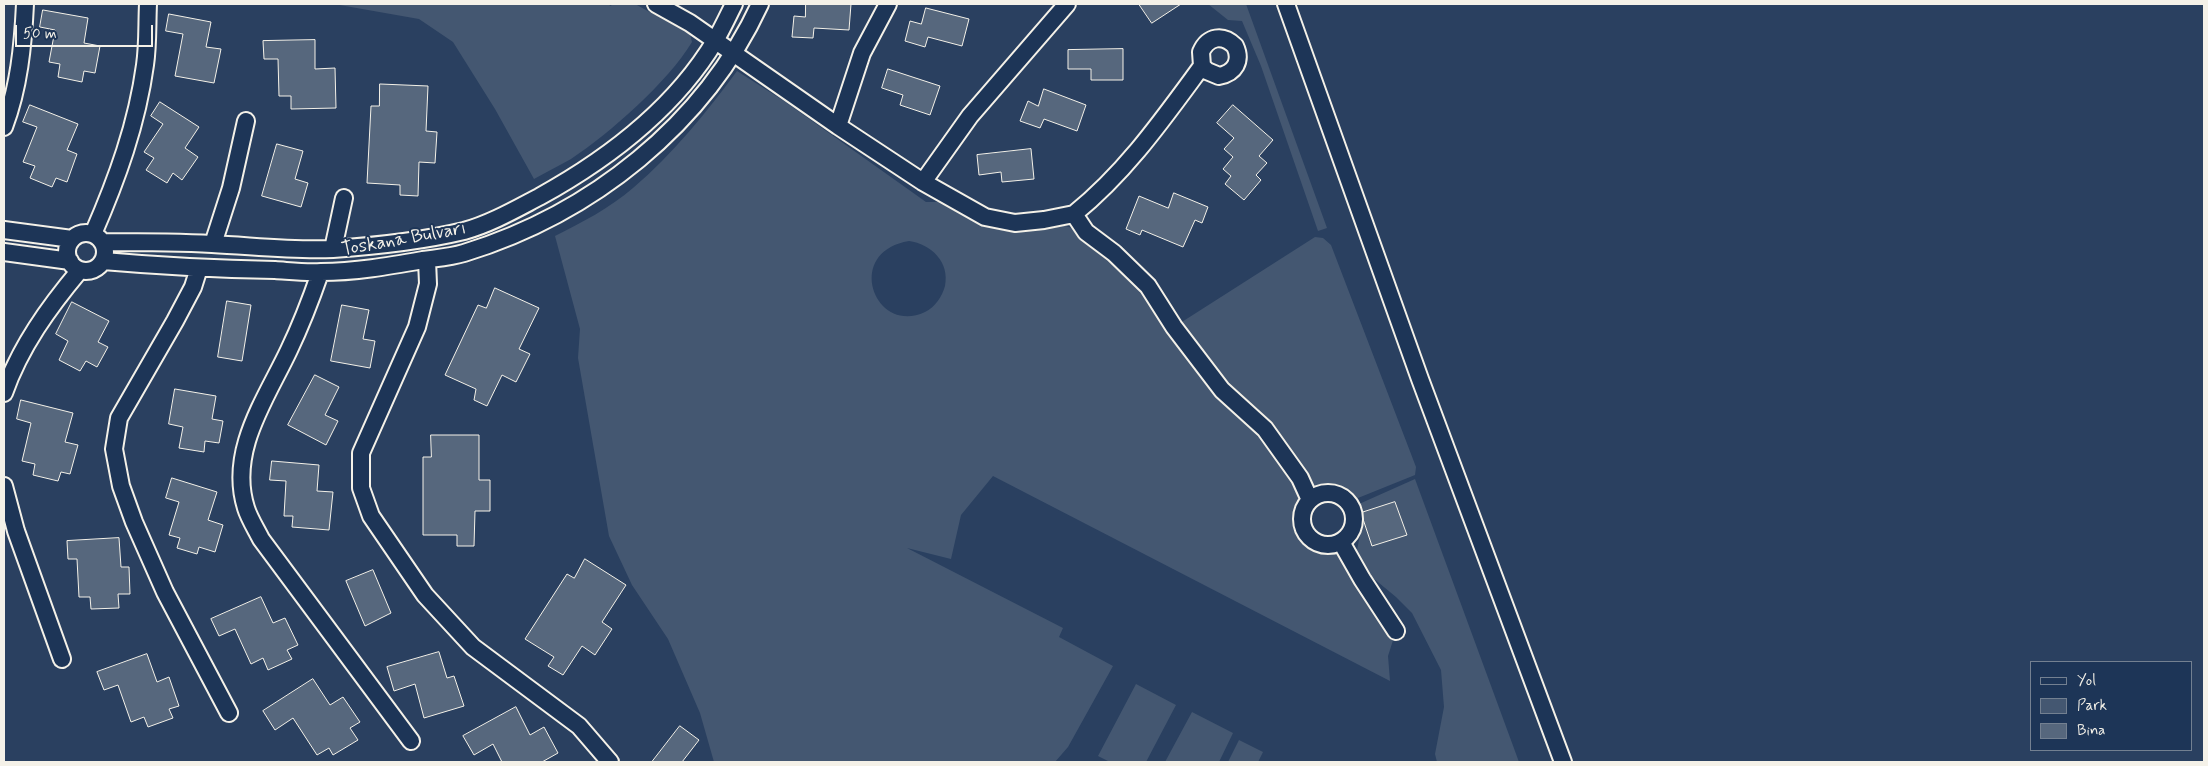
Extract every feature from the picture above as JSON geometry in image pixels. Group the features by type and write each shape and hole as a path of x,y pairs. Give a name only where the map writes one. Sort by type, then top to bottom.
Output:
{"street":[{"path":"4,126 12,106 21,67 26,4"},
{"path":"103,261 105,255 98,238 139,104 146,63 148,4"},
{"path":"656,4 690,23 838,126 923,182 985,217 1015,223 1074,214 1101,192 1154,131 1202,66"},
{"name":"Toskana Bulvarı","path":"4,230 72,239 82,233 98,238 285,249 333,249 394,243 465,230 520,207 591,166 628,139 688,78 715,41 734,4"},
{"name":"Toskana Bulvarı","path":"4,252 93,270 103,261 198,268 320,272 388,266 464,253 535,225 612,181 645,155 674,127 709,88 734,54 760,4"},
{"path":"838,126 862,53 888,4"},
{"path":"923,182 970,116 1067,4"},
{"path":"1286,4 1420,379 1563,762"},
{"path":"212,244 231,188 246,121"},
{"path":"333,249 344,198"},
{"path":"1074,214 1086,232 1114,253 1148,286 1174,327 1222,390 1265,429 1300,478 1310,500"},
{"path":"4,393 12,371 28,340 63,290 75,265 68,250 72,239"},
{"path":"427,260 428,284 417,327 361,453 360,488 371,516 425,595 473,646 579,726 610,762"},
{"path":"198,268 193,287 120,418 114,449 121,486 134,522 165,592 229,714"},
{"path":"320,272 302,321 255,416 245,445 242,480 246,507 261,538 411,741"},
{"path":"4,486 16,531 62,659"},
{"path":"1326,493 1343,498 1349,504 1354,521 1348,536 1341,542 1325,545 1310,539 1305,532 1302,515 1304,507 1318,495 1326,493"},
{"path":"1341,542 1362,579 1396,631"}],"green space":[{"path":"334,4 607,4 611,6 612,4 635,4 690,34 692,42 682,57 653,90 620,121 571,159 534,179 495,109 453,42 419,19"},
{"path":"1208,4 1246,4 1327,228 1318,231 1261,66 1242,21 1228,20"},
{"path":"737,71 784,101 926,202 957,202 985,217 1044,220 1086,232 1114,253 1174,327 1315,237 1323,238 1331,245 1416,467 1415,475 1353,500 1334,489 1310,487 1310,498 1302,515 1302,525 1305,532 1314,541 1327,544 1341,542 1396,631 1388,656 1390,681 993,476 961,515 951,559 907,548 1063,628 1059,637 1113,666 1068,747 1055,762 714,762 700,713 668,639 632,585 609,536 578,358 580,329 555,236 605,209 648,175 701,118","holes":["909,241 931,250 942,262 945,269 945,286 940,298 925,312 907,316 892,313 881,303 874,290 872,275 877,260 889,248"]},
{"path":"1415,479 1519,762 1437,762 1435,754 1444,707 1441,670 1412,613 1373,578 1357,550 1363,520 1359,504"},
{"path":"1136,684 1176,705 1146,762 1110,762 1098,756"},
{"path":"1192,712 1233,733 1219,762 1165,762"},
{"path":"1239,740 1263,752 1258,762 1228,762"}],"building":[{"path":"806,4 851,4 849,30 814,28 813,38 792,37 794,16 805,17"},
{"path":"1139,4 1181,4 1152,23"},
{"path":"926,8 969,19 962,46 928,37 925,47 905,41 910,21 921,24"},
{"path":"43,10 88,18 84,43 100,46 95,73 84,71 82,82 58,77 60,64 49,62 55,30 40,27"},
{"path":"169,14 211,22 206,47 221,49 214,83 175,76 183,34 166,31"},
{"path":"315,40 315,69 335,68 336,108 291,109 291,96 279,96 278,59 264,59 263,41"},
{"path":"1123,49 1123,80 1091,80 1091,69 1068,69 1068,50"},
{"path":"888,69 940,86 930,115 900,105 903,95 882,88"},
{"path":"380,84 428,86 426,131 437,132 435,163 419,162 418,196 400,195 400,185 367,183 371,106 379,106"},
{"path":"1044,89 1086,105 1077,131 1044,119 1040,128 1020,121 1028,101 1038,106"},
{"path":"160,102 199,127 185,148 198,157 182,180 173,173 167,183 146,170 154,158 144,152 163,124 151,116"},
{"path":"30,105 78,124 67,150 77,154 67,182 56,178 52,187 30,178 35,166 23,162 37,127 23,122"},
{"path":"1233,105 1273,140 1259,156 1267,163 1256,175 1261,180 1244,200 1225,184 1231,176 1223,169 1233,157 1224,149 1234,138 1217,123"},
{"path":"277,144 303,151 295,179 308,183 301,207 262,196"},
{"path":"1031,149 1034,179 1002,182 1001,172 979,175 977,155"},
{"path":"1174,193 1208,207 1202,223 1195,220 1183,247 1142,230 1140,235 1126,229 1139,196 1168,208"},
{"path":"495,288 539,308 519,349 530,354 516,382 502,375 487,406 474,400 476,389 445,375 478,305 486,308"},
{"path":"227,301 251,305 242,361 218,357"},
{"path":"72,302 109,321 98,342 108,347 97,367 86,361 80,371 59,360 68,341 56,334"},
{"path":"342,305 369,310 363,339 375,341 370,368 331,361"},
{"path":"315,375 339,387 325,415 338,421 326,445 288,425"},
{"path":"175,389 216,396 212,419 223,421 219,443 205,441 204,452 179,448 183,427 169,424"},
{"path":"21,400 73,413 65,442 78,445 70,474 61,472 58,481 33,475 35,464 22,461 31,423 17,419"},
{"path":"431,435 479,435 479,480 490,480 490,511 475,511 474,546 457,546 457,535 423,535 423,457 431,457"},
{"path":"272,461 319,465 317,491 333,492 329,530 292,527 293,516 284,516 286,481 270,480"},
{"path":"172,478 217,492 208,520 223,525 215,552 199,547 197,554 177,548 180,538 169,535 179,502 166,498"},
{"path":"1395,502 1407,535 1372,546 1361,513"},
{"path":"119,538 121,567 129,567 130,594 118,594 119,608 91,609 90,597 79,597 77,559 68,559 67,541"},
{"path":"585,559 626,585 602,622 612,629 595,655 582,646 563,675 548,666 554,657 525,639 567,574 574,578"},
{"path":"373,570 391,613 365,626 346,581"},
{"path":"261,597 273,623 285,618 298,645 287,650 292,659 268,670 263,658 251,664 235,629 219,636 211,619"},
{"path":"439,652 447,678 454,676 464,706 424,718 415,684 394,691 387,667"},
{"path":"147,654 157,682 169,677 179,706 169,709 173,718 148,727 144,717 131,722 118,685 104,690 97,672"},
{"path":"313,679 330,705 343,697 360,722 350,728 358,740 333,755 329,748 317,755 293,718 275,730 263,711"},
{"path":"516,707 530,735 544,727 558,753 542,762 502,762 493,744 474,755 463,736"},
{"path":"680,726 699,740 682,762 652,762"}]}
